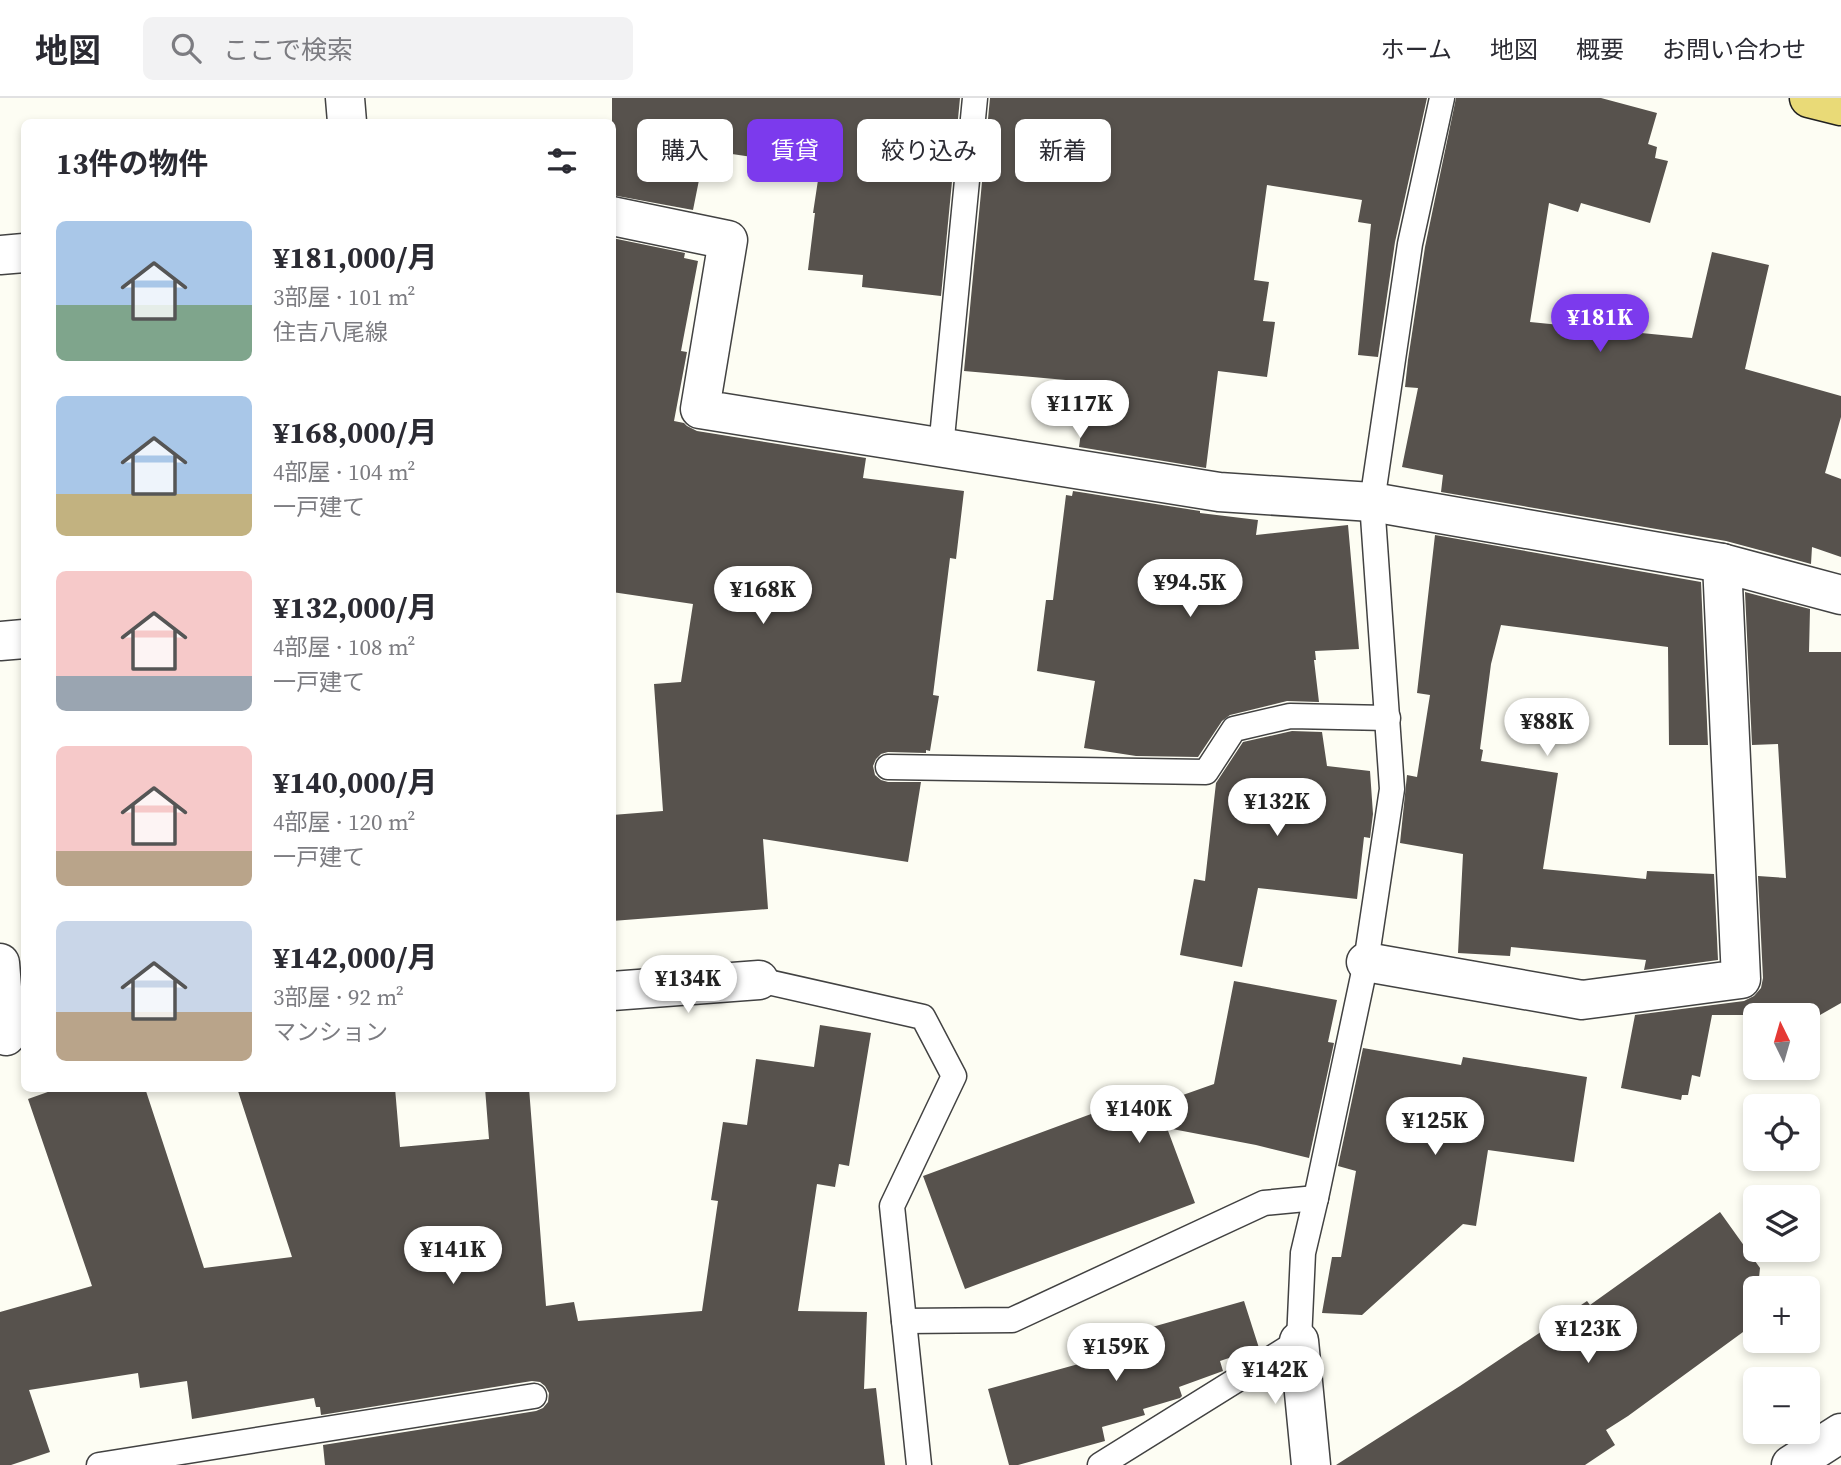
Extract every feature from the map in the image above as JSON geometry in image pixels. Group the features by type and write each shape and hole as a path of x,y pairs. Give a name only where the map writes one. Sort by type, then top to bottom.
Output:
{"main road":[{"path":"1809,98 1841,106"}],"street":[{"path":"345,98 347,119"},
{"path":"616,217 728,240 700,409 1219,492 1372,502 1722,563 1841,595"},
{"path":"0,255 21,253"},
{"path":"1366,962 1582,1000 1741,979 1722,563"},
{"path":"0,641 21,639"},
{"path":"0,963 10,1035"},
{"path":"616,991 759,980"},
{"path":"1299,1340 1311,1465"},
{"path":"1791,1465 1841,1433"}],"lane":[{"path":"941,448 975,98"},
{"path":"1100,1465 1299,1340 1303,1254 1366,962 1392,789 1372,502 1410,244 1442,98"},
{"path":"888,766 1206,772 1234,729 1290,716 1388,718"},
{"path":"759,980 923,1017 954,1076 892,1206 919,1465"},
{"path":"904,1321 1012,1320 1264,1203 1316,1198"},
{"path":"99,1465 534,1396"}],"building":[{"path":"612,98 960,98 958,119 857,119 857,182 952,182 941,296 862,287 863,275 808,270 818,182 843,182 843,119 747,119 747,156 733,154 733,119 637,119 637,182 699,182 693,210 616,196 616,119 612,119"},
{"path":"990,98 1427,98 1395,242 1378,357 1358,355 1371,224 1358,222 1362,200 1267,185 1254,280 1269,282 1263,321 1275,322 1267,377 1218,371 1206,468 1079,447 1088,382 964,371 982,182 1001,182 1001,119 988,119"},
{"path":"1456,98 1601,98 1657,113 1648,144 1657,147 1655,158 1668,161 1650,223 1581,203 1578,212 1549,203 1530,322 1692,338 1712,252 1769,265 1745,369 1841,396 1841,417 1825,473 1841,479 1841,557 1812,547 1811,564 1726,541 1441,492 1443,475 1402,467 1418,388 1405,387 1408,360 1425,247"},
{"path":"616,239 685,253 684,258 698,261 681,351 687,352 674,421 684,423 697,431 866,458 863,478 964,491 956,559 950,558 933,695 939,696 930,751 888,752 881,754 873,766 875,775 881,780 921,782 908,862 763,839 768,909 616,921 616,815 663,811 654,684 681,682 693,604 616,593"},
{"path":"1073,491 1258,520 1256,535 1348,525 1359,649 1315,651 1319,702 1287,701 1230,715 1222,721 1198,757 1136,756 1084,748 1095,681 1037,671 1046,600 1053,600 1066,495 1072,496"},
{"path":"1435,535 1701,582 1708,745 1669,745 1668,647 1501,625 1491,664 1480,749 1483,750 1481,761 1558,773 1543,869 1646,879 1647,871 1714,874 1718,960 1644,970 1646,960 1511,947 1510,956 1458,953 1463,854 1400,843 1407,775 1417,777 1430,695 1417,693"},
{"path":"1745,592 1810,609 1809,652 1841,652 1841,1003 1820,1015 1820,1003 1743,1003 1743,1015 1712,1015 1700,1077 1692,1075 1688,1095 1682,1095 1681,1100 1621,1088 1635,1015 1744,1001 1754,996 1761,988 1763,978 1758,876 1786,878 1778,744 1752,745"},
{"path":"1292,731 1322,732 1327,766 1370,771 1373,814 1370,838 1364,837 1357,899 1258,888 1242,967 1180,955 1194,879 1205,881 1216,783 1243,742"},
{"path":"1234,981 1337,1000 1328,1042 1334,1043 1309,1158 1167,1128 1195,1203 965,1289 923,1176 1110,1107 1115,1119 1214,1084"},
{"path":"820,1025 871,1033 849,1166 839,1164 835,1187 817,1184 798,1311 867,1312 864,1389 876,1388 885,1465 325,1465 323,1445 536,1411 548,1402 549,1393 540,1382 532,1381 321,1415 320,1407 316,1407 314,1398 192,1419 187,1381 140,1388 138,1373 29,1390 50,1452 11,1465 0,1465 0,1312 92,1286 28,1099 48,1092 146,1092 204,1268 292,1257 238,1092 395,1092 400,1147 489,1139 485,1092 529,1092 546,1306 574,1302 578,1321 702,1311 718,1201 711,1200 723,1122 747,1125 756,1059 814,1067"},
{"path":"1363,1048 1461,1065 1463,1057 1587,1077 1574,1162 1488,1150 1476,1226 1463,1224 1362,1315 1322,1313 1332,1257 1341,1257 1356,1171 1338,1166"},
{"path":"1720,1212 1743,1244 1743,1262 1756,1262 1760,1268 1759,1276 1743,1276 1743,1332 1606,1430 1615,1445 1585,1465 1336,1465 1587,1301 1590,1305"},
{"path":"1244,1301 1259,1348 1220,1361 1223,1371 1179,1387 1182,1396 1180,1398 1143,1409 1145,1415 1102,1427 1105,1441 1018,1465 1009,1465 988,1389 1093,1360 1091,1350 1133,1338 1131,1333"}]}
